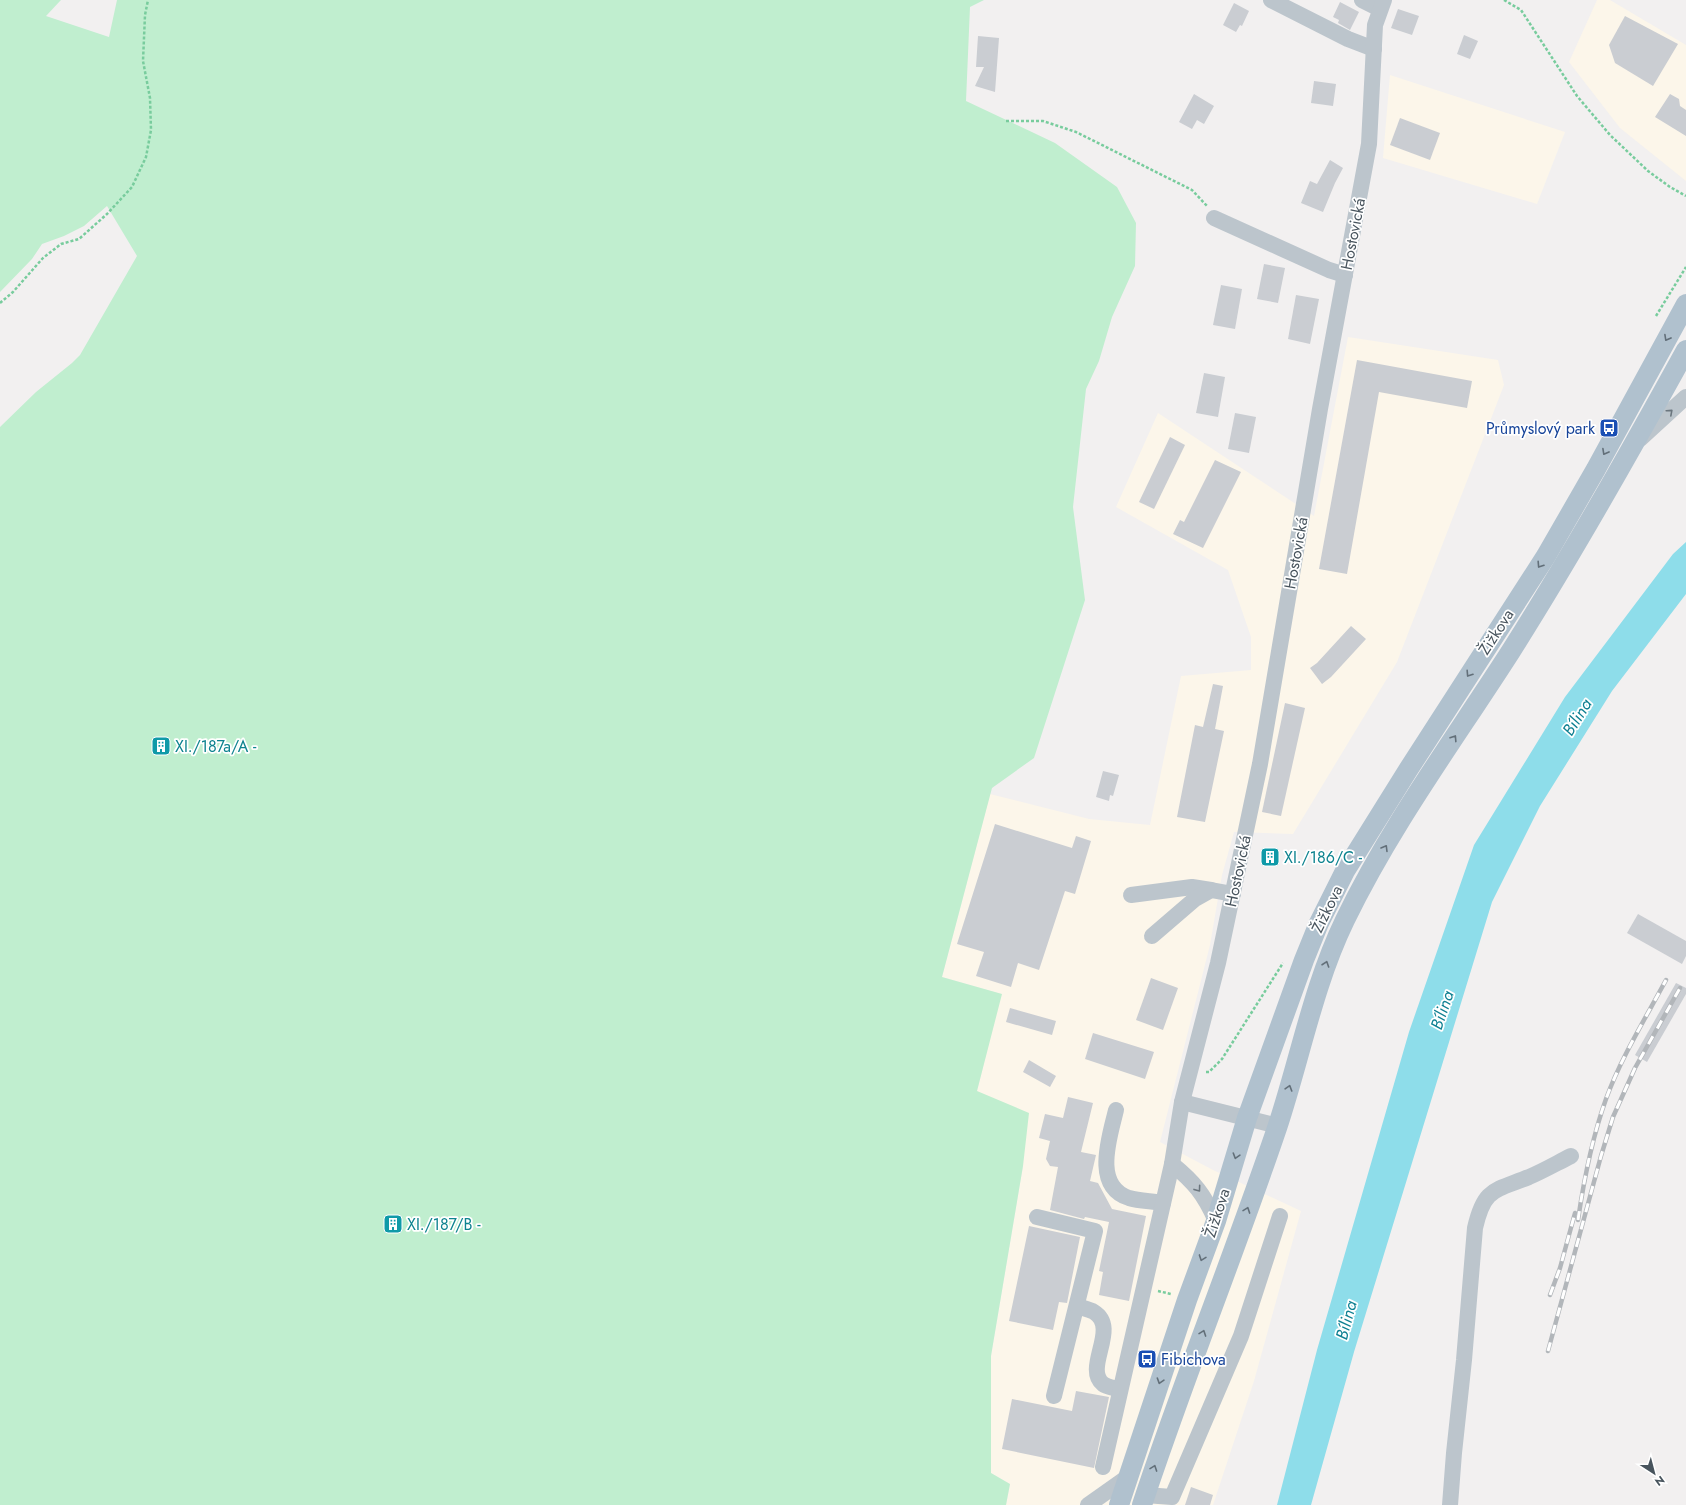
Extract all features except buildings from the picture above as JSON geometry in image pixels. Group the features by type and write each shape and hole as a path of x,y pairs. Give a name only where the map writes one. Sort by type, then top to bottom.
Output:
{"main road":[{"name":"Žižkova","path":"1119,1505 1187,1300 1216,1221 1247,1118 1304,960 1319,923 1345,872 1408,770 1546,556 1596,469 1686,304"},
{"name":"Žižkova","path":"1143,1500 1278,1126 1326,962 1364,882 1425,782 1559,574 1633,446 1686,350"}],"street":[{"path":"1271,0 1348,39 1374,48"},
{"path":"1362,0 1382,5"},
{"name":"Hostovická","path":"1103,1467 1172,1164 1182,1102 1218,963 1260,764 1320,409 1369,144 1375,25 1382,5"},
{"path":"1214,218 1328,270 1345,275"},
{"path":"1633,446 1686,397"},
{"path":"1130,895 1192,887 1233,894"},
{"path":"1152,936 1195,899 1212,890"},
{"path":"1182,1102 1278,1126"},
{"path":"1116,1110 1106,1156 1110,1183 1116,1191 1129,1198 1163,1203"},
{"path":"1450,1505 1475,1228 1479,1212 1483,1202 1496,1189 1534,1174 1571,1156"},
{"path":"1172,1164 1195,1184 1207,1202 1216,1221"},
{"path":"1143,1500 1172,1498 1241,1336 1280,1216"},
{"path":"1037,1217 1095,1231 1054,1396"},
{"path":"1076,1306 1095,1312 1102,1322 1104,1334 1096,1368 1098,1378 1104,1385 1120,1390"},
{"path":"1088,1505 1129,1476"}],"path":[{"path":"0,303 13,292 43,258 61,244 79,239 107,214 132,187 146,157 151,130 150,98 143,61 145,15 148,0"},
{"path":"1504,0 1521,10 1577,96 1610,135 1648,171 1670,187 1686,196"},
{"path":"1006,122 1043,121 1076,132 1192,190 1205,203 1214,218"},
{"path":"1656,316 1686,267"},
{"path":"1200,1072 1209,1072 1222,1059 1283,962"},
{"path":"1152,1290 1172,1294"}],"shaded area":[{"path":"1597,0 1610,0 1686,45 1686,181 1620,128 1569,62"},
{"path":"1390,75 1565,132 1537,204 1383,158"},
{"path":"1348,337 1498,360 1504,385 1397,662 1293,834 1234,832 1222,875 1210,945 1160,1142 1213,1170 1301,1211 1254,1381 1213,1505 1006,1505 1010,1484 991,1473 991,1356 1023,1166 977,1091 1001,994 942,977 990,794 1089,819 1150,825 1181,676 1251,670 1251,637 1228,570 1116,507 1158,413 1314,516"}],"green space":[{"path":"0,0 61,0 46,16 109,37 117,0 984,0 970,7 966,101 1055,143 1117,187 1136,223 1135,266 1112,317 1099,361 1086,389 1073,507 1085,600 1034,758 992,788 942,977 1002,994 977,1091 1029,1113 1023,1166 991,1356 991,1473 1010,1484 1006,1505 0,1505 0,427 36,392 80,355 137,256 107,206 84,226 64,236 42,244 32,259 0,292"}],"water":[{"name":"Bílina","path":"1686,542 1686,594 1612,691 1540,806 1492,902 1354,1352 1311,1505 1277,1505 1317,1350 1409,1032 1474,845 1565,697 1673,554"}],"railway":[{"path":"1578,1220 1589,1159 1606,1099 1626,1054 1666,980"},
{"path":"1548,1351 1613,1117 1635,1068 1680,988"},
{"path":"1550,1295 1560,1268 1575,1213"}],"place":[{"name":"Průmyslový park","path":"1609,428"},
{"name":"XI./187a/A -","path":"161,746"},
{"name":"XI./186/C -","path":"1270,857"},
{"name":"XI./187/B -","path":"393,1224"},
{"name":"Fibichova","path":"1147,1359"}]}
